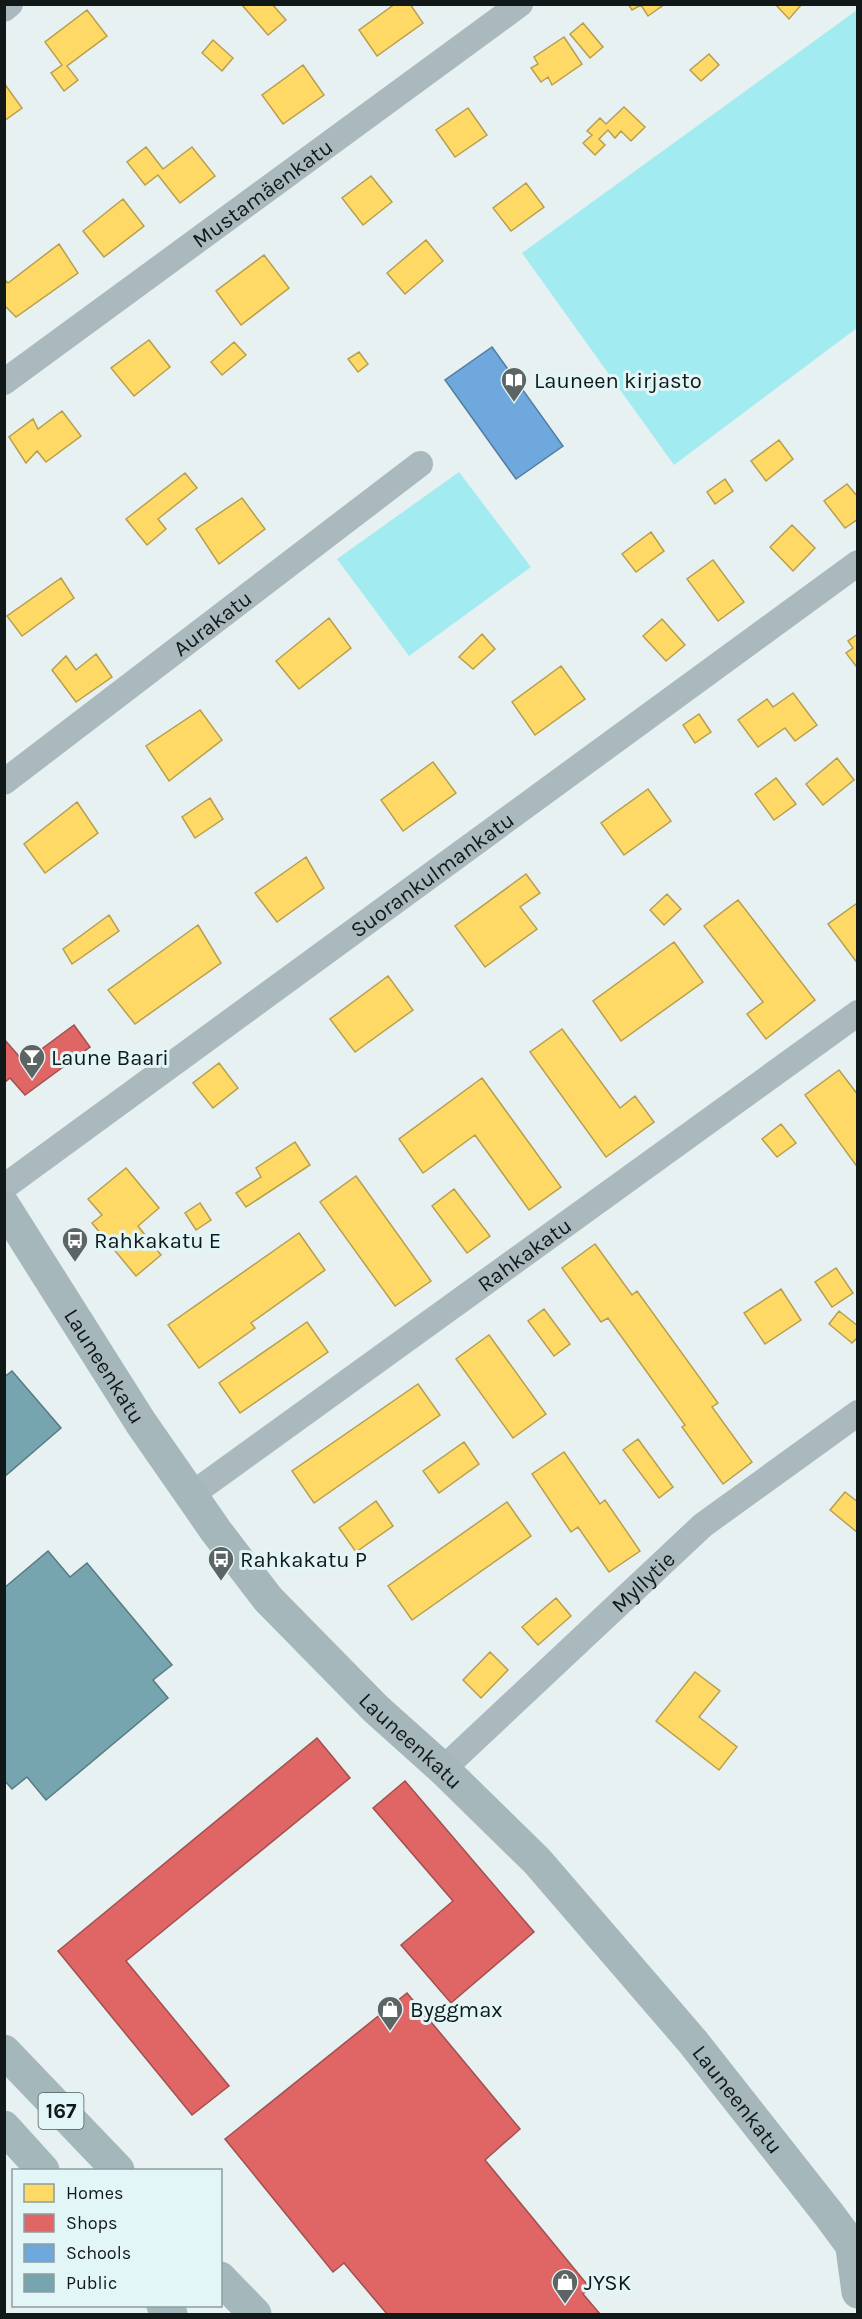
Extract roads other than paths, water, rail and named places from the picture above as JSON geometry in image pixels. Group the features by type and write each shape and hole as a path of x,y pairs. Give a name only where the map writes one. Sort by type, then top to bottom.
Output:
{"main road":[{"name":"167","path":"4,2051 117,2169"},
{"name":"167","path":"4,2127 42,2169"},
{"path":"222,2280 255,2314"}],"street":[{"path":"4,9 10,4"},
{"name":"Mustamäenkatu","path":"4,382 520,4"},
{"name":"Aurakatu","path":"4,782 420,464"},
{"name":"Suorankulmankatu","path":"4,1187 858,563"},
{"name":"Rahkakatu","path":"191,1495 858,1013"},
{"name":"Launeenkatu","path":"4,1206 141,1423 268,1599 376,1709 443,1769 537,1861 678,2024 830,2216 855,2251 858,2292"},
{"name":"Myllytie","path":"443,1769 703,1525 858,1413"}],"place":[{"name":"Launeen kirjasto","path":"514,403"},
{"name":"Laune Baari","path":"32,1080"},
{"name":"Rahkakatu E","path":"75,1263"},
{"name":"Rahkakatu P","path":"221,1582"},
{"name":"Byggmax","path":"390,2032"},
{"name":"JYSK","path":"565,2305"}]}
